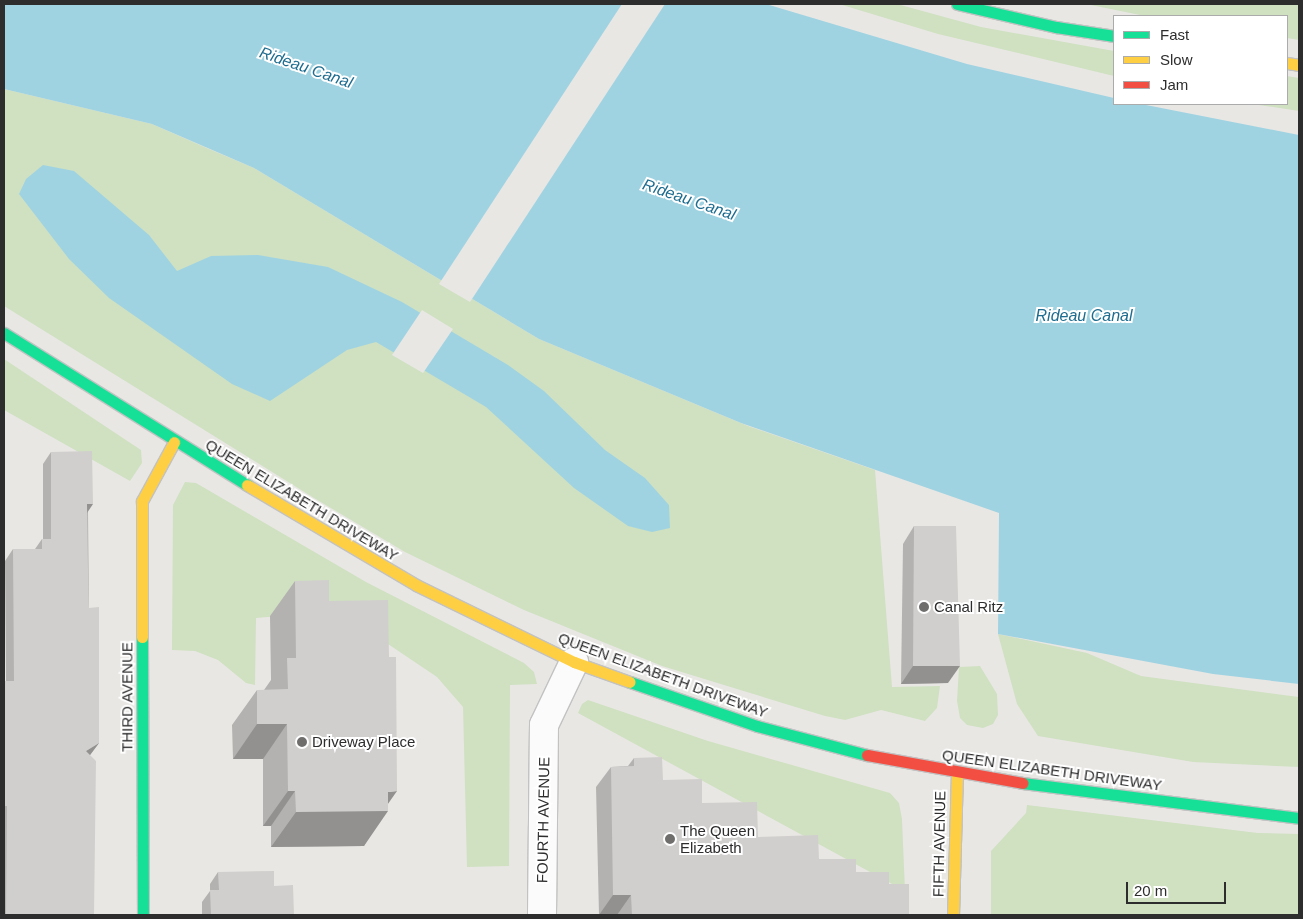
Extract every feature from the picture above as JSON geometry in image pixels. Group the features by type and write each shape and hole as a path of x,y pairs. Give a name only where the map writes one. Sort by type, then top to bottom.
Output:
{"main road":[{"path":"957,4 1056,27 1113,36"},
{"name":"QUEEN ELIZABETH DRIVEWAY","path":"4,333 174,442 416,585 574,662 757,726 840,749 956,773 1299,818"},
{"name":"THIRD AVENUE","path":"143,915 142,501 151,481 174,442"},
{"name":"FIFTH AVENUE","path":"953,915 956,773"}],"street":[{"name":"FOURTH AVENUE","path":"542,915 544,725 574,662"}],"green space":[{"path":"839,4 897,4 981,27 1113,51 1113,76 938,34"},
{"path":"1086,4 1299,4 1299,40 1288,38 1288,15 1140,15"},
{"path":"1288,76 1299,78 1299,111 1260,105 1288,105"},
{"path":"4,89 152,124 254,168 539,339 748,426 875,470 892,687 940,686 937,708 925,721 881,710 845,720 825,716 662,666 524,610 405,552 314,498 4,306"},
{"path":"4,359 141,450 142,463 130,481 4,410"},
{"path":"185,482 196,483 366,582 524,663 534,672 537,684 510,685 509,866 467,867 463,707 437,677 339,611 256,618 255,685 246,683 218,660 195,651 172,650 173,505"},
{"path":"998,634 1087,653 1141,676 1299,697 1299,767 1193,762 1038,736 1017,704"},
{"path":"980,666 997,694 998,715 993,724 983,728 967,725 960,718 957,701 959,667"},
{"path":"588,700 708,741 890,793 899,803 902,819 905,891 578,713 582,704"},
{"path":"1027,805 1258,833 1299,834 1299,915 991,915 991,851 1026,813"}],"water":[{"name":"Rideau Canal","path":"4,4 766,4 967,64 1113,98 1113,105 1146,105 1299,135 1299,684 1213,674 998,634 999,513 741,423 539,339 254,168 152,124 4,89"},
{"path":"43,165 74,171 149,235 177,271 211,256 258,255 328,267 402,302 508,365 544,391 605,450 645,478 669,505 670,528 652,532 628,526 574,488 486,407 376,342 347,350 270,401 232,384 109,298 69,259 19,194 26,179"}],"pier":[{"path":"622,4 665,4 470,302 439,284"},
{"path":"422,310 453,329 423,373 392,355"}],"building":[{"path":"92,451 93,504 87,504 88,571 89,608 99,607 99,743 86,751 96,761 94,915 6,915 7,806 4,806 4,705 5,681 14,681 13,549 42,549 42,539 51,539 51,452"},
{"name":"Canal Ritz","path":"914,526 956,526 960,666 913,666"},
{"name":"Driveway Place","path":"329,580 329,601 388,600 389,657 396,657 397,791 388,792 388,811 296,812 295,791 288,791 287,724 257,724 257,690 288,689 287,658 296,658 295,581"},
{"name":"The Queen Elizabeth","path":"662,757 663,780 702,779 702,803 757,802 758,837 818,835 819,859 856,859 856,872 889,872 889,884 909,884 909,915 632,915 631,895 613,895 611,767 634,766 634,758"},
{"path":"274,871 274,886 293,885 294,915 211,915 210,890 219,890 218,872"}],"traffic: fast":[{"path":"957,4 1056,27 1113,36"},
{"path":"4,333 247,485"},
{"path":"142,637 143,915"},
{"path":"630,682 757,726 867,755"},
{"path":"1022,783 1299,818"}],"traffic: slow":[{"path":"1288,63 1299,65"},
{"path":"142,637 142,501 174,442"},
{"path":"247,485 416,585 574,662 630,682"},
{"path":"953,915 957,773"}],"traffic: jam":[{"path":"867,755 1022,783"}],"place":[{"name":"Canal Ritz","path":"924,607"},
{"name":"Driveway Place","path":"302,742"},
{"name":"The Queen Elizabeth","path":"670,839"}]}
